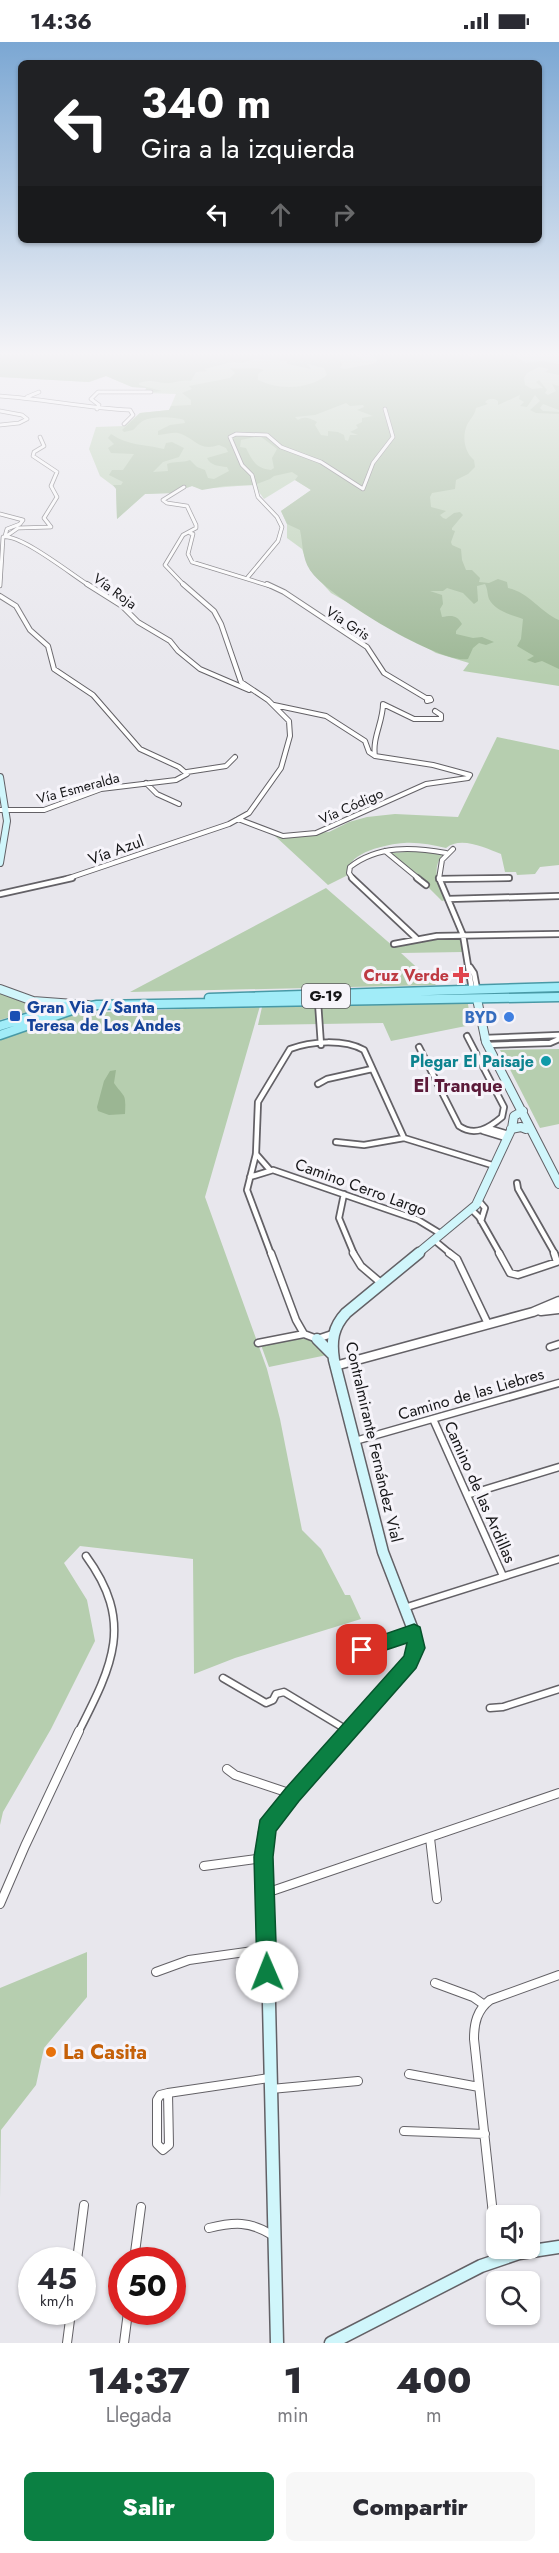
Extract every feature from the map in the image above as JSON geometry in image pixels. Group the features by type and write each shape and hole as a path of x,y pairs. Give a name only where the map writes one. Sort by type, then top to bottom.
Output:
{"main road":[{"path":"0,777 7,830 0,864"},
{"name":"G-19","path":"0,1027 69,1005 95,1003 559,987"},
{"path":"0,989 38,1002 69,1005"},
{"path":"424,993 468,993 477,999 486,1042 505,1081 504,1085 559,1184"},
{"name":"G-19","path":"0,1035 95,1003 318,1002 559,996"},
{"path":"38,1002 95,1003"},
{"path":"29,1024 38,1002"},
{"path":"521,1113 536,1148 543,1153"},
{"name":"Contralmirante Fernández Vial","path":"277,2343 269,2084 265,1833 269,1823 292,1794 412,1659 416,1648 414,1633 386,1562 335,1366 332,1334 343,1316 479,1201 509,1132 521,1113"},
{"path":"509,1132 518,1127 526,1129"},
{"path":"317,1339 333,1354"},
{"path":"540,2249 559,2247"},
{"path":"331,2343 489,2259"}],"street":[{"path":"6,536 11,531 21,528 47,529 51,527 44,518 57,497 51,486 57,473 42,462"},
{"path":"190,533 193,534 188,554 192,562 248,577 278,541 282,527 278,517 258,497 252,475 241,462"},
{"path":"322,462 360,488 366,488 373,462"},
{"path":"184,487 163,500 167,503 187,506 196,528 183,535 165,565 176,578 214,611 221,624 240,680 274,705 291,725 286,757 278,774 249,813 238,819"},
{"path":"0,514 23,520 20,524 7,529 0,586"},
{"name":"Vía Roja","path":"6,536 24,542 117,603 138,621 170,641 178,651 200,669 254,692"},
{"name":"Vía Gris","path":"248,577 284,592 337,629 352,636 369,649 384,673 426,698"},
{"path":"0,596 16,606 30,630 48,646 54,669 93,695 140,749 187,772"},
{"path":"375,756 374,738 383,722 383,704 389,705 400,715 417,720 441,719 441,715 435,711"},
{"path":"274,705 326,716 364,741 369,752 375,756"},
{"name":"Vía Código","path":"238,819 284,836 316,833 426,784 468,778 470,775 433,765 375,756"},
{"name":"Vía Esmeralda","path":"3,810 52,808 101,789 176,780 184,777 187,772 226,766 235,757"},
{"path":"146,783 157,795 179,804"},
{"name":"Vía Azul","path":"0,894 80,876 238,819"},
{"path":"416,938 349,873 350,867 353,863 385,851 416,848 446,853"},
{"path":"453,849 446,853 438,867 439,879 464,935 474,989"},
{"path":"385,851 426,885"},
{"path":"439,879 509,878"},
{"path":"448,899 559,895"},
{"path":"394,944 416,938 464,935 559,934"},
{"path":"318,1002 321,1045"},
{"path":"467,1036 504,1107 503,1115 486,1129"},
{"path":"513,1037 514,1044"},
{"path":"486,1042 513,1037 559,1037"},
{"path":"486,1042 514,1044 550,1042 559,1037"},
{"path":"304,1334 296,1320 248,1197 249,1177 256,1154 258,1102 292,1047 358,1045 364,1050 404,1138"},
{"path":"419,1047 459,1126 467,1131 486,1129 509,1132"},
{"path":"318,1084 327,1079 372,1069"},
{"path":"336,1142 364,1145 404,1138 495,1166"},
{"name":"Camino Cerro Largo","path":"256,1154 270,1170"},
{"name":"Camino Cerro Largo","path":"249,1177 258,1172 270,1170 422,1221 457,1259 489,1324"},
{"path":"471,1209 481,1221 510,1273 518,1275 557,1262 557,1258 518,1189 517,1183"},
{"path":"344,1194 339,1218 353,1253 361,1266 381,1283"},
{"path":"479,1201 485,1208 481,1221"},
{"path":"335,1366 533,1312 559,1301"},
{"path":"533,1312 559,1309"},
{"path":"258,1343 304,1334 317,1339 332,1334"},
{"name":"Camino de las Liebres","path":"550,1347 559,1344"},
{"name":"Camino de las Liebres","path":"355,1441 559,1383"},
{"name":"Camino de las Ardillas","path":"433,1419 503,1576"},
{"path":"467,1495 559,1467"},
{"path":"0,1904 98,1690 112,1647 115,1628 112,1600 104,1581 86,1556"},
{"path":"404,1608 559,1559"},
{"path":"351,1650 367,1648 414,1633"},
{"path":"223,1678 266,1703 273,1700 276,1694 284,1692 349,1731"},
{"path":"490,1708 503,1707 559,1689"},
{"path":"227,1769 235,1775 292,1794"},
{"path":"265,1893 280,1890 559,1793"},
{"path":"430,1838 437,1899"},
{"path":"204,1866 264,1857"},
{"path":"156,1972 189,1960 266,1949"},
{"path":"492,2205 479,2087 474,2027 476,2016 483,2004 498,1996 559,1975"},
{"path":"435,1983 473,1997 483,2004"},
{"path":"409,2074 479,2087"},
{"path":"168,2093 169,2145 163,2150 157,2144 159,2095 168,2093 269,2084 358,2081"},
{"path":"404,2131 484,2134"},
{"path":"79,2247 84,2205"},
{"path":"136,2247 141,2207"},
{"path":"209,2228 248,2222 257,2224 274,2236"},
{"path":"67,2343 69,2325"},
{"path":"124,2343 126,2325"}],"green space":[{"path":"94,462 559,462 559,686 463,671 469,663 436,653 331,593 310,570 302,549 287,538 287,524 281,511 311,490 295,480 264,499 254,485 213,488 192,486 172,493 145,494 117,519 116,488 100,476"},
{"path":"128,462 163,462 153,472 168,471 167,464 192,462 205,470 208,478 214,479 229,471 227,467 211,462 255,462 258,466 271,470 274,468 273,462 474,462 475,467 468,474 456,480 455,489 432,493 431,507 446,511 440,515 446,519 454,513 460,512 463,515 452,528 455,531 451,542 452,545 461,549 466,570 472,570 480,578 479,582 489,583 498,579 507,582 508,588 523,594 559,620 559,669 542,661 535,663 527,660 534,656 517,646 521,639 523,619 495,607 489,599 485,584 477,586 478,601 474,604 463,593 447,588 443,591 430,591 442,595 443,604 440,609 442,617 454,616 462,624 456,634 473,638 482,637 494,642 486,645 479,643 473,648 468,659 454,658 410,640 359,611 337,595 310,570 304,556 300,530 287,524 281,511 311,490 295,480 298,476 292,472 274,476 254,485 202,490 192,486 172,493 145,494 117,519 116,489 113,485 121,485 123,482 109,475 112,470 123,470"},
{"path":"497,737 559,750 559,865 540,867 535,874 517,875 516,872 505,872 501,854 481,846 459,843 446,848 420,843 404,843 388,845 359,855 349,867 348,875 328,885 275,836 329,832 349,822 367,817 395,814 458,817"},
{"path":"420,851 442,855 437,872 446,900 442,901 428,887 427,882 391,853"},
{"path":"326,888 394,947 434,939 459,937 463,952 401,953 436,985 130,992"},
{"path":"0,993 34,1001 33,1010 0,1020"},
{"path":"468,1004 471,1025 391,1041 383,1023 258,1025 262,1007"},
{"path":"260,1006 205,1197 267,1369 280,1419 302,1530 321,1549 345,1595 350,1595 361,1619 235,1658 194,1674 193,1559 80,1546 64,1563 87,1600 95,1641 51,1729 3,1812 0,1825 0,1040 54,1019 82,1013"},
{"path":"559,1049 559,1124 540,1128 500,1050"},
{"path":"116,1070 114,1083 124,1096 125,1114 109,1115 98,1111 97,1107 104,1081 110,1071"},
{"path":"298,1338 310,1340 327,1355 269,1367 261,1345"},
{"path":"87,1952 87,1997 44,2048 36,2085 1,2130 0,2198 0,1988"}],"place":[{"name":"Cruz Verde","path":"461,975"},
{"name":"Gran Via / Santa Teresa de Los Andes","path":"15,1016"},
{"name":"BYD","path":"509,1017"},
{"name":"Plegar El Paisaje","path":"546,1061"},
{"name":"La Casita","path":"51,2052"}],"district":[{"name":"El Tranque","path":"458,1086"}],"route":[{"path":"267,1972 264,1857 267,1827 292,1794 410,1662 416,1648 416,1638 414,1633 362,1650"}]}
